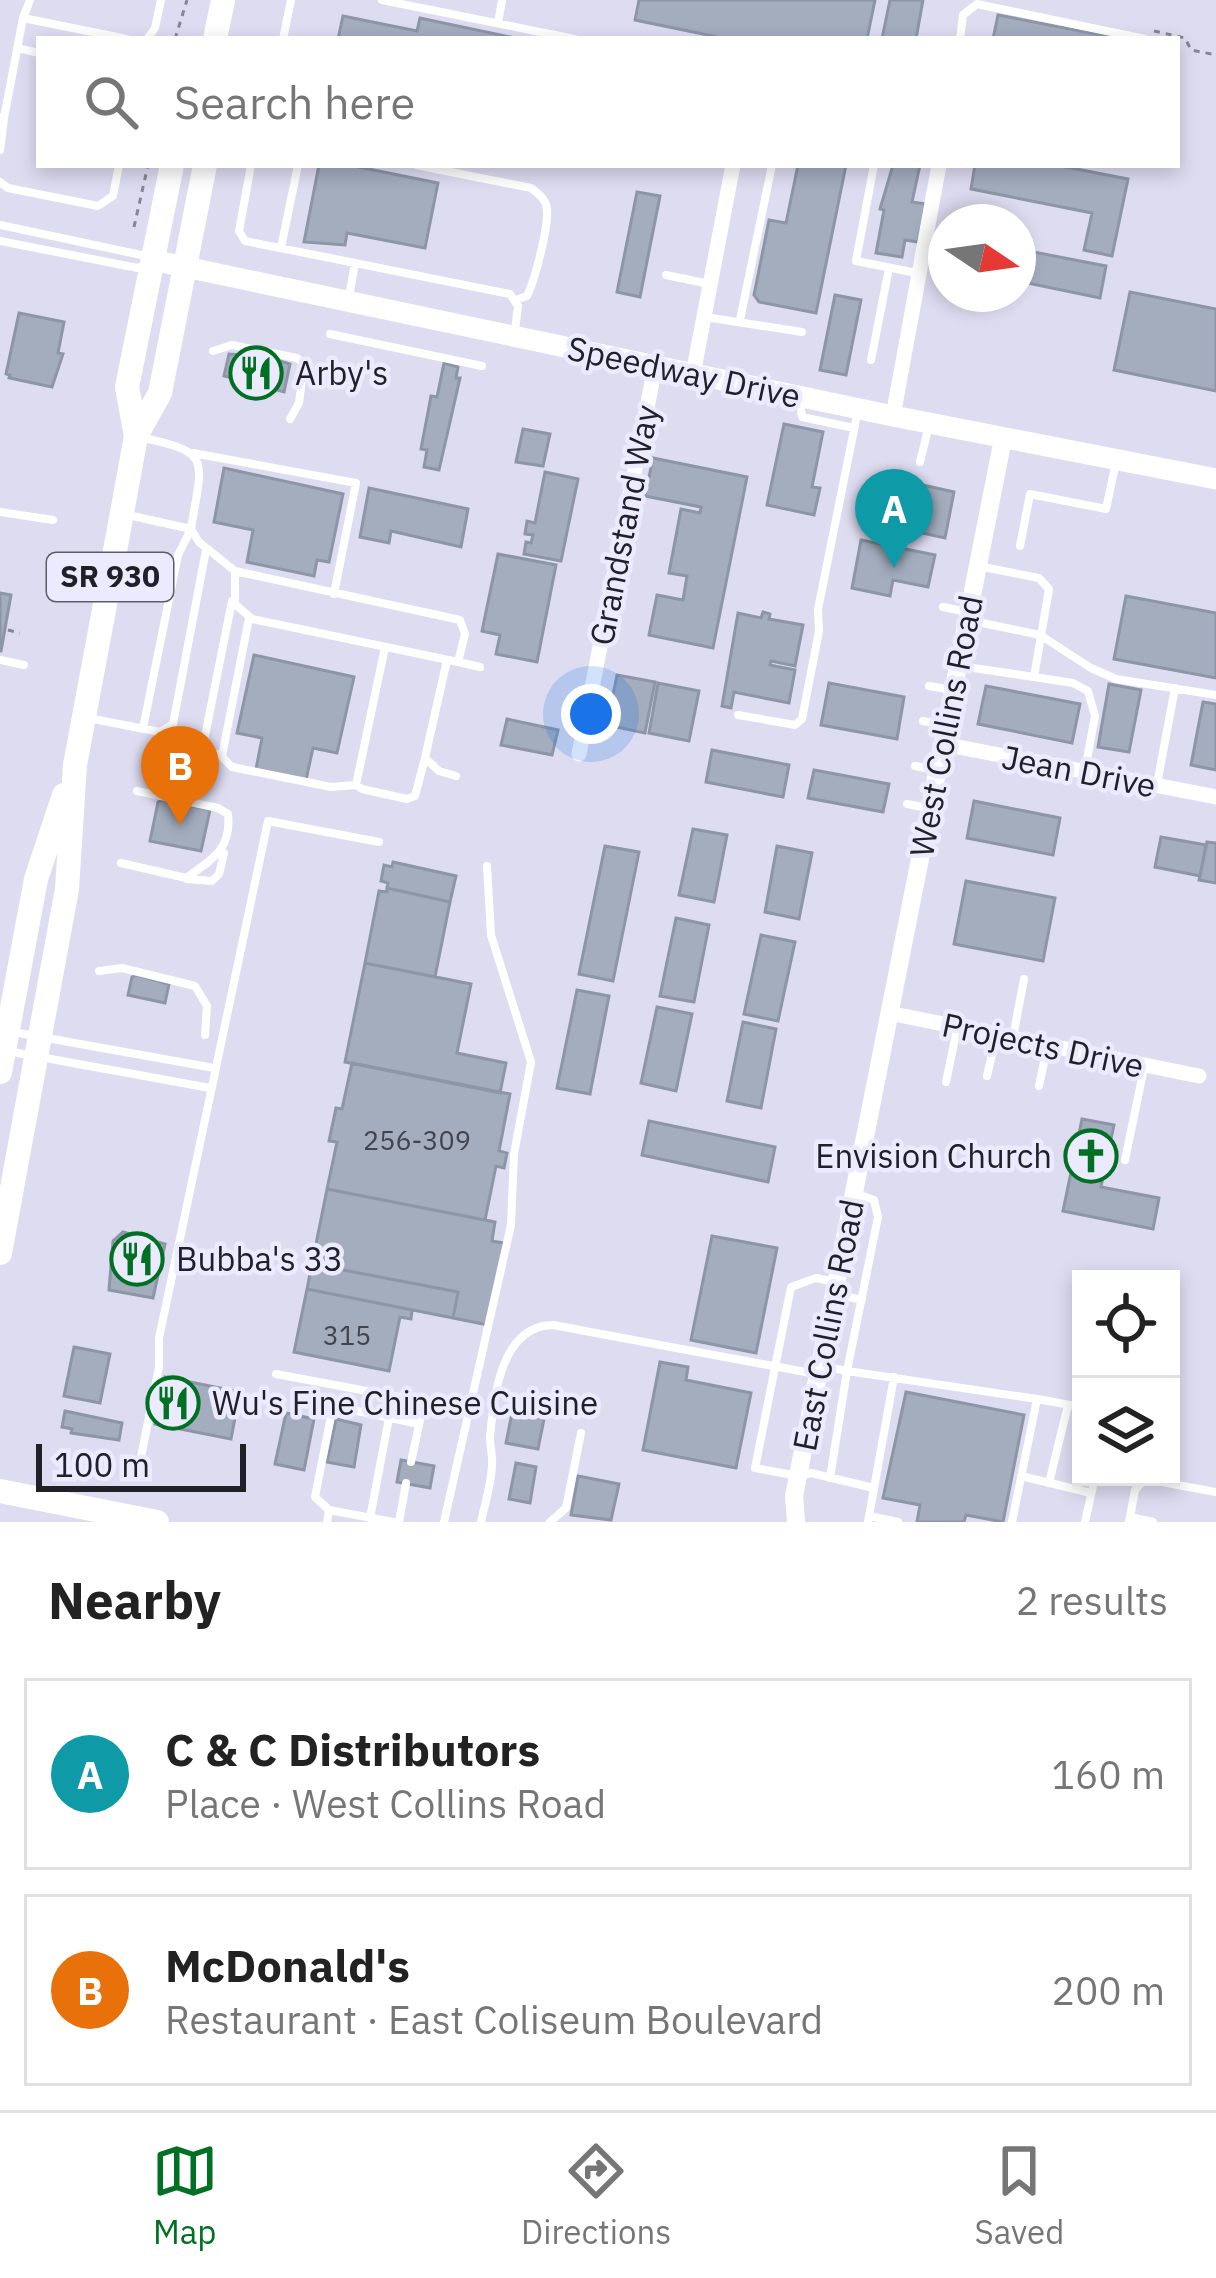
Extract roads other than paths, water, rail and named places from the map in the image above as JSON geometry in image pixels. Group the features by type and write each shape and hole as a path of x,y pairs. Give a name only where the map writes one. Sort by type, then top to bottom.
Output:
{"main road":[{"path":"216,36 223,0"},
{"name":"SR 930","path":"136,436 127,387 171,168"},
{"name":"SR 930","path":"0,1253 67,889 75,765 136,436 160,393 204,168"},
{"name":"Speedway Drive","path":"152,260 800,397 856,418 892,416 1216,479"},
{"name":"SR 930","path":"2,1047 36,879 75,765"},
{"path":"0,1491 157,1522"}],"street":[{"path":"693,374 733,168"},
{"path":"892,416 937,168"},
{"name":"Grandstand Way","path":"579,754 655,367"},
{"name":"West Collins Road","path":"889,1013 1003,439"},
{"name":"Jean Drive","path":"945,735 1085,772 1216,797"},
{"name":"Projects Drive","path":"889,1013 1207,1079"},
{"name":"East Collins Road","path":"796,1486 889,1013"},
{"path":"781,1522 796,1486"},
{"path":"796,1486 796,1522"}],"lane":[{"path":"0,150 2,118 30,0"},
{"path":"149,36 160,0"},
{"path":"284,36 290,0"},
{"path":"382,0 561,36"},
{"path":"498,23 502,0"},
{"path":"960,36 963,15 977,4 1131,36"},
{"path":"23,18 112,36"},
{"path":"17,48 36,52"},
{"path":"0,182 8,188 98,206 112,196 118,168"},
{"path":"250,168 239,231 245,241 510,294 516,300 514,336"},
{"path":"281,248 297,168"},
{"path":"431,168 540,194 548,210 533,280 526,296 516,300"},
{"path":"740,320 771,168"},
{"path":"873,168 856,261 919,273"},
{"path":"0,225 138,252 152,260"},
{"path":"0,241 138,268 152,260"},
{"path":"348,303 356,263"},
{"path":"871,360 889,268"},
{"path":"666,275 710,284"},
{"path":"704,317 802,332"},
{"path":"330,334 482,366"},
{"path":"213,352 232,345 297,358 304,364 299,403 290,419"},
{"path":"738,715 792,724 802,718 819,631 821,591 856,418"},
{"path":"920,462 929,423"},
{"path":"136,436 193,453 356,483 334,595"},
{"path":"142,728 178,555 191,529 201,467 193,453"},
{"path":"1020,546 1030,494 1106,509 1116,460"},
{"path":"0,512 53,520"},
{"path":"122,513 191,529 235,571 460,620 464,634 458,662"},
{"path":"168,731 207,549"},
{"path":"978,566 1040,578 1049,590 1034,677"},
{"path":"202,751 235,571"},
{"path":"234,594 240,612 249,617 480,667"},
{"path":"943,607 1040,635 1116,679 1216,695"},
{"path":"222,758 249,617"},
{"path":"356,785 385,646"},
{"path":"84,717 168,731 186,747 222,758 232,767 332,787 356,785 407,799 415,796 447,660"},
{"path":"0,661 24,665"},
{"path":"958,666 1073,683 1088,692 1095,716 1085,772"},
{"path":"929,686 953,691"},
{"path":"1157,785 1175,688"},
{"path":"923,721 945,735"},
{"path":"425,758 439,771 456,776"},
{"path":"914,766 938,770"},
{"path":"121,863 212,881 219,874 226,845 228,814 137,791"},
{"path":"907,804 930,808"},
{"path":"138,1472 159,1366 159,1338 268,821 379,842"},
{"path":"186,878 219,856 226,845"},
{"path":"444,1522 511,1225 514,1154 531,1061 491,935 487,866"},
{"path":"99,971 122,968 195,986 207,1006 205,1035"},
{"path":"987,1076 1024,979"},
{"path":"946,1082 958,1028"},
{"path":"2,1047 38,1046 214,1068"},
{"path":"2,1047 38,1046 210,1088"},
{"path":"1039,1086 1048,1046"},
{"path":"1125,1160 1145,1066"},
{"path":"830,1478 878,1217 874,1200 854,1193"},
{"path":"862,1300 816,1278 791,1287 755,1468 796,1486 811,1473 874,1488"},
{"path":"481,1522 505,1361 513,1343 538,1325 775,1367 894,1377 1072,1406"},
{"path":"276,1374 468,1410"},
{"path":"894,1377 868,1519 898,1522"},
{"path":"1027,1522 1012,1520 1037,1399"},
{"path":"411,1462 424,1402"},
{"path":"1049,1483 1068,1405"},
{"path":"406,1484 396,1522 329,1510 315,1497 333,1406 419,1424"},
{"path":"370,1518 389,1418"},
{"path":"550,1522 566,1508 581,1432"},
{"path":"1021,1476 1091,1493"},
{"path":"1153,1522 1129,1520 1135,1490 1145,1480 1216,1492"},
{"path":"1085,1522 1093,1486"},
{"path":"327,1522 329,1510"}],"place":[{"name":"Arby's","path":"256,373"},
{"name":"C & C Distributors","path":"894,568"},
{"name":"McDonald's","path":"180,825"},
{"name":"Envision Church","path":"1091,1156"},
{"name":"Bubba's 33","path":"137,1259"},
{"name":"Wu's Fine Chinese Cuisine","path":"173,1403"}]}
